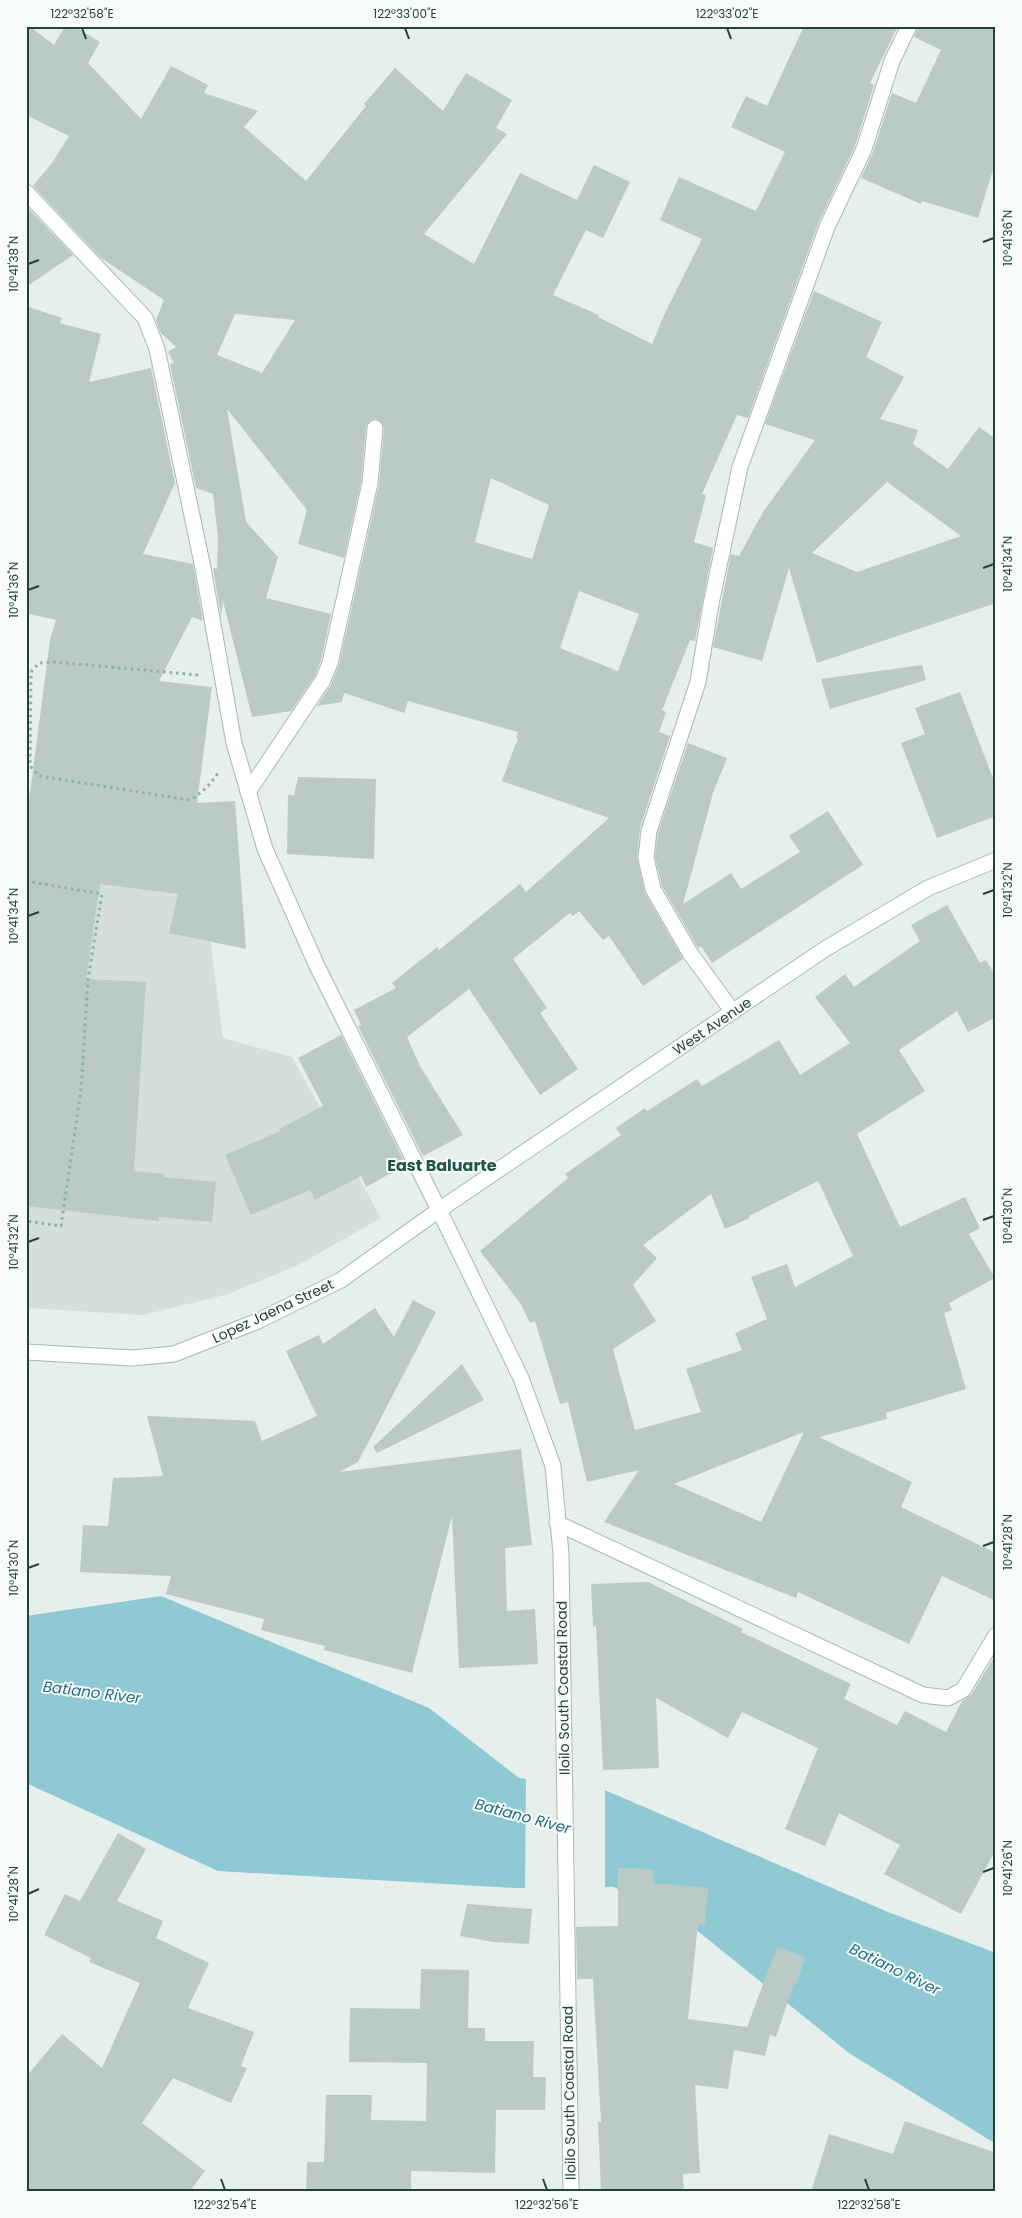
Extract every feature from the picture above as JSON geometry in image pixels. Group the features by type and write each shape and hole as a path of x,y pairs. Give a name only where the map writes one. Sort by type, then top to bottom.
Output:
{"street":[{"path":"733,1012 690,953 653,889 646,858 649,830 698,682 711,604 740,467 827,227 864,149 892,61 908,26"},
{"name":"Iloilo South Coastal Road","path":"26,192 145,318 157,349 203,568 234,743 265,849 317,966 522,1378 553,1466 560,1554 571,2192"},
{"path":"248,792 323,680 330,663 370,483 375,428"},
{"name":"West Avenue","path":"439,1210 825,949 928,888 996,860"},
{"name":"Lopez Jaena Street","path":"26,1352 132,1358 174,1354 258,1321 340,1280 439,1210"},
{"path":"557,1523 923,1695 948,1698 962,1690 996,1635"}],"path":[{"path":"221,678 54,662 39,663 31,672 30,766 39,776 190,800 210,785 234,743"},
{"path":"26,882 102,894 88,979 80,1090 61,1226 26,1221"}],"shaded area":[{"path":"26,792 194,815 223,1038 292,1057 381,1218 300,1264 229,1294 143,1315 26,1308"}],"water":[{"name":"Batiano River","path":"161,1596 429,1708 519,1778 600,1788 888,1912 996,1953 996,2144 849,2053 694,1928 614,1887 516,1888 218,1871 26,1783 26,1616"}],"pier":[{"path":"526,1777 605,1787 605,1890 525,1890"}],"building":[{"path":"26,26 29,26 54,45 65,26 74,26 100,42 88,63 141,119 171,66 208,85 204,93 258,111 244,127 306,181 366,106 364,104 395,68 443,111 466,73 512,100 496,128 507,134 424,234 474,264 520,173 577,200 594,165 630,182 603,238 586,230 553,295 599,315 598,317 652,344 664,315 702,239 660,220 679,177 756,211 785,152 731,127 746,96 767,106 804,26 898,26 870,83 874,85 855,146 818,224 748,418 737,415 702,494 706,495 694,542 713,548 695,641 690,640 662,710 666,712 659,732 670,736 640,828 637,857 645,893 683,959 643,986 609,936 603,940 579,911 573,916 570,913 513,959 547,1008 540,1013 578,1069 540,1095 469,989 407,1037 420,1066 463,1135 423,1156 358,1026 361,1025 354,1010 396,988 392,983 437,947 439,950 520,884 526,892 609,818 502,781 518,738 516,738 518,732 408,701 404,713 344,693 342,702 317,706 331,685 339,665 379,485 384,429 383,424 376,419 371,420 366,427 361,482 344,558 298,544 307,510 227,409 246,522 278,557 266,598 331,614 321,660 315,676 291,711 252,717 223,601 221,617 213,568 217,569 218,537 213,494 196,488 170,364 174,363 168,352 176,347 160,332 156,320 164,300 101,258 33,186 52,163 69,136 26,115","holes":["235,314 295,320 262,373 217,355","491,478 549,505 532,559 475,542","579,591 639,614 618,671 560,648"]},
{"path":"918,26 996,26 996,160 978,218 922,201 921,204 861,178 873,152 892,93 916,103 941,50 914,37"},
{"path":"26,206 73,255 26,287"},
{"path":"814,291 882,322 866,357 904,377 880,419 918,430 913,444 948,469 979,427 996,439 996,603 817,663 789,568 762,661 713,647 731,554 739,556 763,512 815,440 765,424","holes":["887,482 961,536 857,572 812,553"]},
{"path":"26,306 62,318 60,323 101,334 89,382 151,368 175,483 143,554 193,564 203,621 192,617 159,681 212,687 197,803 235,801 246,949 169,933 178,894 100,884 86,979 146,982 134,1171 164,1174 164,1177 216,1182 212,1222 159,1217 159,1221 26,1206 26,801 29,801 50,640 56,620 26,613"},
{"path":"922,665 926,680 830,709 821,679"},
{"path":"960,692 996,786 996,816 937,838 901,743 925,734 915,708"},
{"path":"688,743 727,758 713,793 683,904 731,873 741,889 800,852 789,836 828,811 863,865 712,963 701,946 698,948 662,886 655,857 658,833"},
{"path":"298,777 376,779 374,859 287,854 288,795 294,795"},
{"path":"947,905 980,963 986,960 996,977 996,1017 968,1032 957,1011 899,1050 925,1091 857,1134 900,1227 965,1197 980,1228 969,1234 995,1278 949,1303 952,1310 944,1313 966,1389 886,1413 887,1419 819,1437 912,1482 901,1507 996,1553 996,1601 942,1576 909,1644 798,1592 796,1598 604,1522 639,1470 587,1482 568,1402 560,1404 535,1321 530,1323 521,1304 480,1251 568,1178 565,1174 621,1135 616,1128 645,1108 647,1111 697,1079 702,1086 779,1040 800,1075 850,1043 815,997 845,974 854,987 920,941 911,925","holes":["818,1181 853,1256 795,1287 787,1264 751,1277 767,1319 735,1333 742,1350 686,1369 701,1412 635,1430 613,1349 656,1321 633,1285 657,1258 643,1245 711,1194 725,1229 750,1218 749,1216","804,1432 761,1522 674,1484"]},
{"path":"341,1035 406,1165 366,1187 361,1176 315,1200 310,1190 251,1215 225,1155 280,1131 279,1129 323,1106 298,1058"},
{"path":"413,1300 436,1312 358,1462 339,1472 521,1449 532,1545 505,1548 507,1611 535,1609 538,1664 459,1668 452,1516 412,1673 324,1650 325,1646 261,1630 264,1619 166,1594 171,1576 80,1572 83,1525 108,1526 113,1478 163,1476 147,1416 255,1421 262,1441 317,1416 286,1351 319,1335 323,1344 375,1308 394,1337"},
{"path":"462,1364 484,1400 377,1453 373,1447"},
{"path":"648,1582 743,1629 741,1632 851,1684 844,1699 897,1725 905,1711 946,1732 962,1701 971,1695 996,1654 996,1849 961,1914 884,1874 900,1845 839,1813 825,1846 785,1829 818,1748 742,1712 728,1738 656,1698 659,1768 603,1770 596,1626 593,1627 591,1584"},
{"path":"118,1833 146,1849 117,1901 163,1921 156,1938 209,1963 188,2008 254,2032 241,2066 247,2068 231,2103 173,2078 142,2123 205,2171 189,2192 26,2192 26,2077 62,2034 102,2068 140,1983 89,1962 91,1958 44,1935 65,1894 80,1901"},
{"path":"618,1868 653,1869 653,1883 708,1888 705,1925 698,1924 688,2019 747,2027 777,1947 806,1957 796,1984 794,1983 776,2037 770,2035 765,2056 734,2050 728,2089 695,2085 700,2173 683,2174 684,2192 601,2192 598,2122 601,2122 593,1979 577,1979 576,1927 618,1926"},
{"path":"467,1904 532,1909 529,1944 493,1942 460,1936"},
{"path":"421,1969 469,1970 468,2028 485,2028 485,2041 534,2041 533,2077 546,2077 545,2110 496,2110 495,2173 411,2171 411,2192 306,2192 307,2162 324,2162 326,2095 372,2095 371,2120 426,2121 427,2063 349,2062 350,2008 420,2009"},
{"path":"905,2121 996,2153 996,2192 811,2192 829,2134 893,2154"}],"district":[{"name":"East Baluarte","path":"442,1165"}]}
